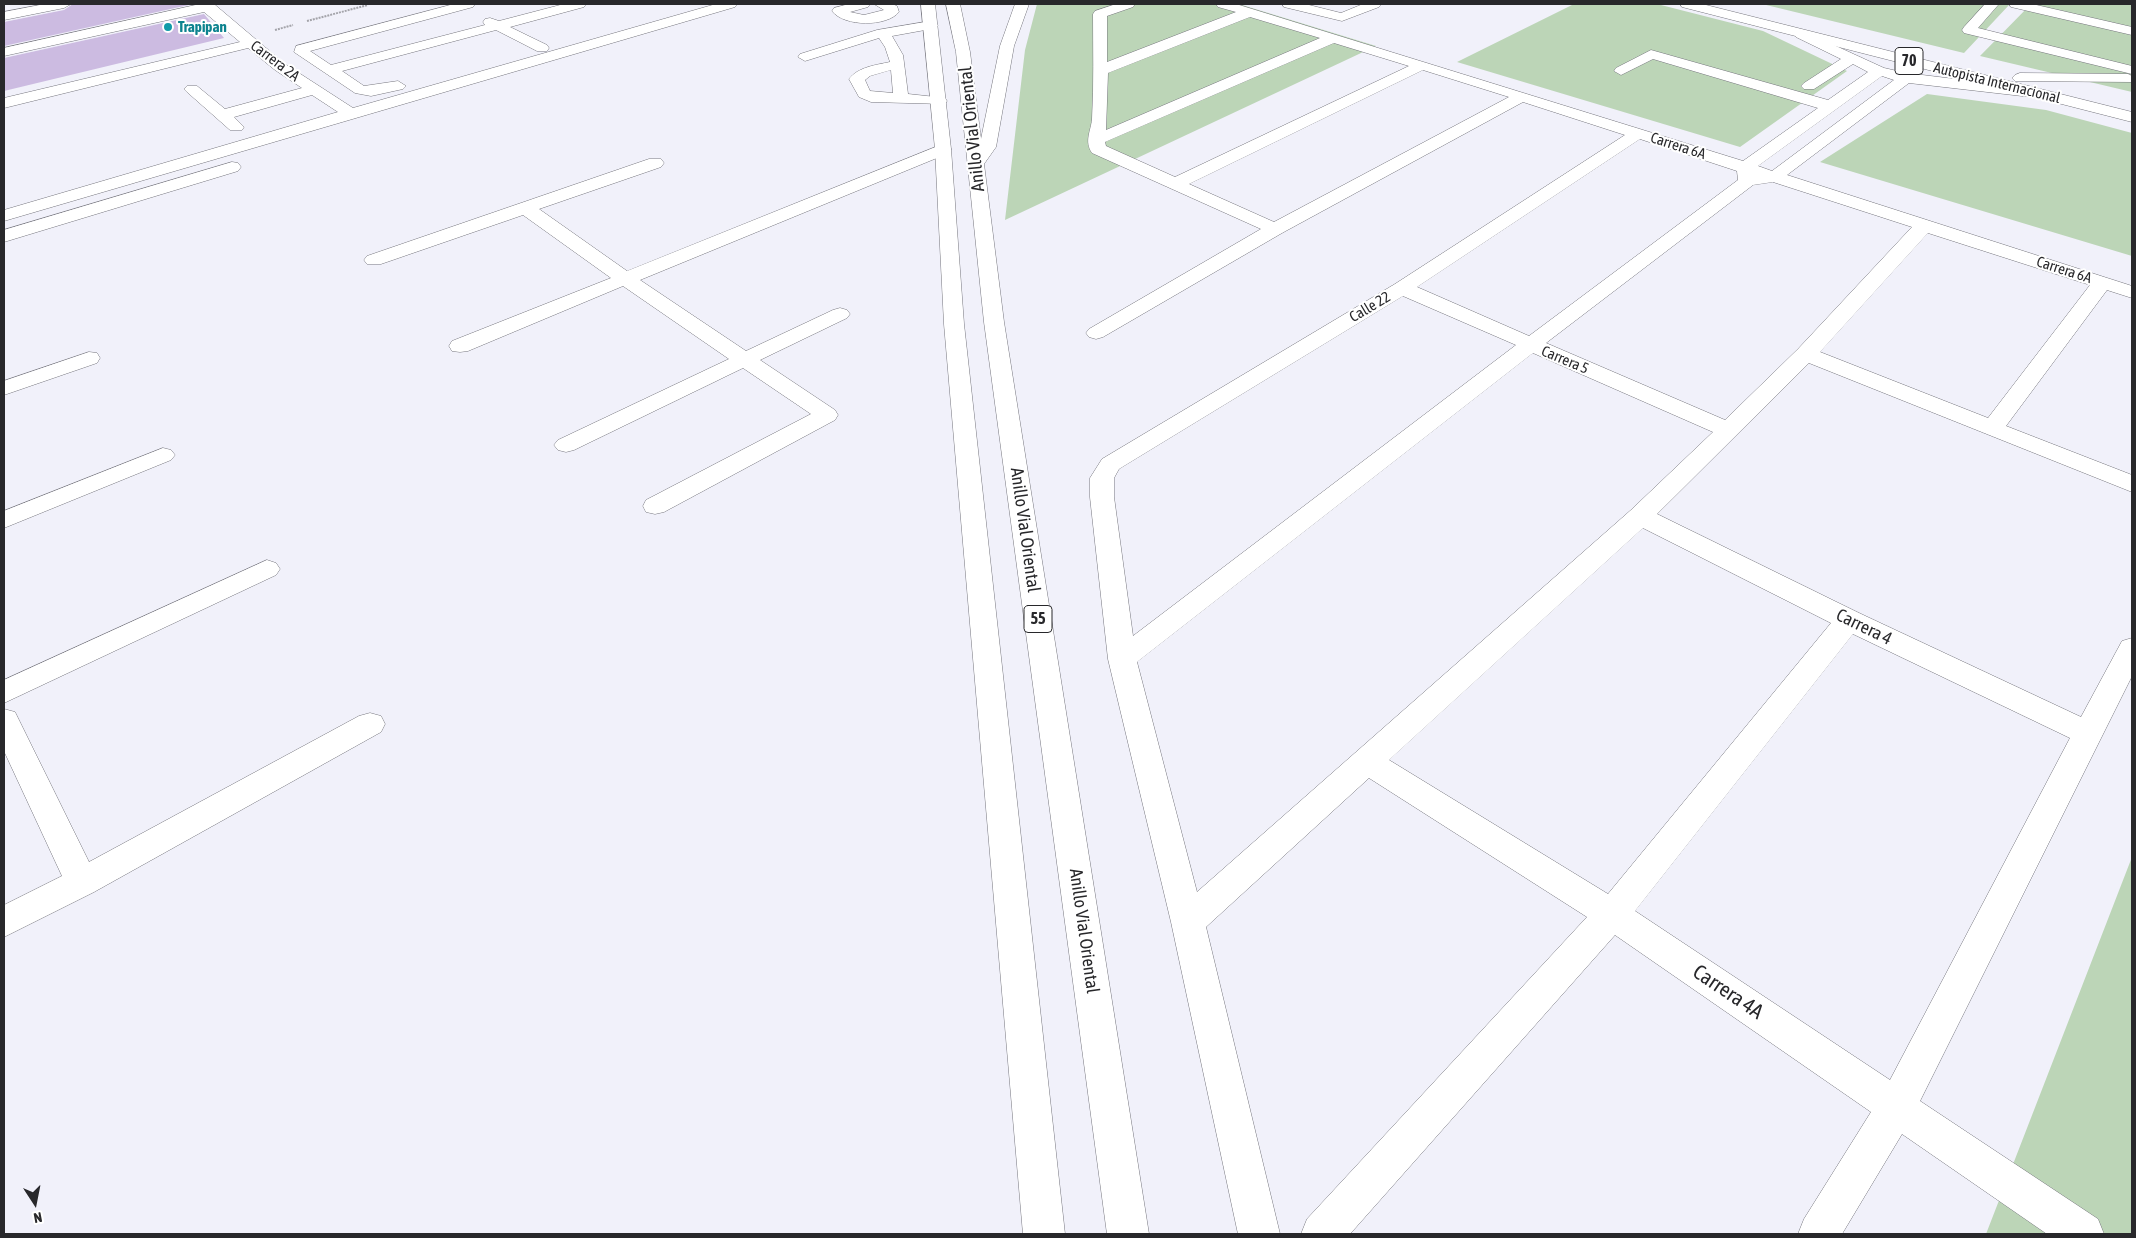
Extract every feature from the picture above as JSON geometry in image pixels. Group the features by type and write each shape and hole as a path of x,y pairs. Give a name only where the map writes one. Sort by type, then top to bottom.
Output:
{"main road":[{"path":"4,16 64,4"},
{"path":"330,70 579,4"},
{"path":"542,48 498,26 463,5 301,49 301,52 360,90 371,91 390,88 542,48 696,4"},
{"path":"9,214 350,113 730,4"},
{"path":"863,4 839,11 857,21 863,21 892,12 892,9 881,4"},
{"name":"Anillo Vial Oriental","path":"953,4 963,52 994,322 1128,1234"},
{"path":"975,165 988,147 1007,46 1022,4"},
{"path":"1128,4 1100,14 1100,121 1096,140 1098,149 1177,183 1275,229"},
{"name":"Carrera 6A","path":"1223,4 1639,133 1746,174 1774,177 2132,292"},
{"path":"1289,4 1342,17 1374,4"},
{"name":"Autopista Internacional","path":"1687,4 2132,118"},
{"name":"Autopista Internacional","path":"1726,4 2132,105"},
{"path":"1992,4 1969,30 2132,70"},
{"path":"2016,4 2132,31"},
{"path":"4,52 207,6"},
{"name":"Carrera 2A","path":"207,6 280,67 350,113"},
{"path":"1099,71 1250,12"},
{"path":"805,57 882,33 930,14"},
{"name":"Anillo Vial Oriental","path":"930,14 943,148 954,324 1044,1234"},
{"path":"863,21 891,41 898,64 901,98"},
{"path":"1801,34 1879,71 1906,78 2031,92"},
{"path":"1096,140 1333,38"},
{"path":"4,97 249,41"},
{"path":"4,103 249,41"},
{"path":"1621,71 1668,44"},
{"path":"1651,54 1830,106"},
{"path":"1809,86 1851,59"},
{"path":"898,64 865,73 857,79 864,94 871,97 939,101"},
{"path":"1177,183 1423,65"},
{"path":"1259,1234 1188,922 1122,659 1530,345 1830,106 1879,71"},
{"path":"1774,177 1906,78"},
{"path":"2020,78 2109,80 2132,78"},
{"path":"192,89 238,128"},
{"path":"222,115 314,90"},
{"path":"1096,332 1275,229 1522,96"},
{"name":"Calle 22","path":"1122,659 1102,497 1102,478 1110,464 1402,288 1639,133"},
{"path":"460,346 943,148"},
{"path":"374,260 655,163"},
{"path":"4,236 234,166"},
{"path":"879,173 908,170 945,177"},
{"path":"525,208 827,416 654,506"},
{"path":"9,214 29,229"},
{"path":"1188,922 1640,516 1806,354 1924,226"},
{"path":"1992,429 2102,283"},
{"name":"Carrera 5","path":"1402,288 1729,430"},
{"path":"566,445 840,314"},
{"path":"1806,354 2132,484"},
{"path":"4,388 89,358"},
{"path":"4,520 163,455"},
{"name":"Carrera 4","path":"1640,516 1849,620 2089,734"},
{"path":"4,692 267,569"},
{"path":"1322,1234 1612,914 1849,620"},
{"path":"1819,1234 1897,1106 2132,648"},
{"path":"4,720 82,882"},
{"path":"4,922 82,882 370,724"},
{"name":"Carrera 4A","path":"1366,761 1612,914 2083,1234"}],"green space":[{"path":"1037,4 1239,4 1376,46 1005,220 1025,50"},
{"path":"1570,4 1657,4 1763,31 1847,71 1740,147 1457,62 1572,5"},
{"path":"1762,4 2010,4 1964,53"},
{"path":"2031,4 2132,4 2132,92 1980,56"},
{"path":"1927,94 2046,110 2132,133 2132,256 1820,162"},
{"path":"2132,857 2132,1234 1986,1234"}],"building":[{"path":"73,4 193,4 4,46 4,22 64,10"},
{"path":"204,14 224,38 4,91 4,58"}],"place":[{"name":"Trapipan","path":"168,27"}]}
